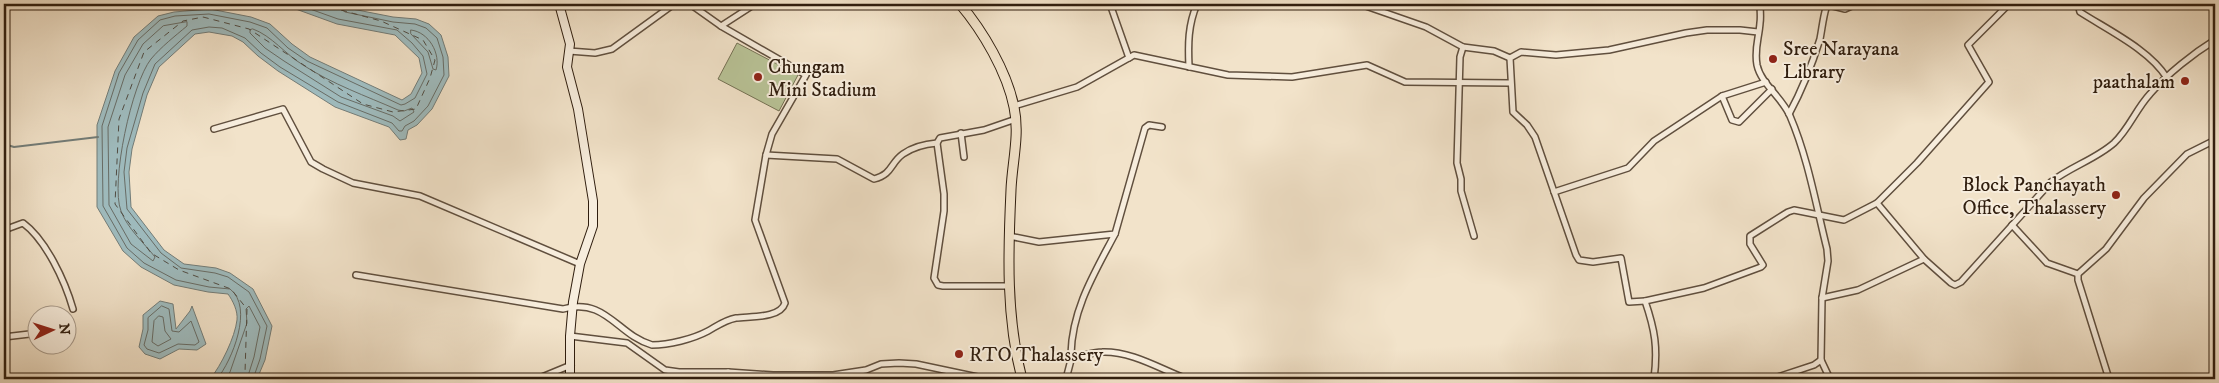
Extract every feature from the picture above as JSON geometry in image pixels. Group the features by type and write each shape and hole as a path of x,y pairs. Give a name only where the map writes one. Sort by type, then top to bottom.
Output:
{"main road":[{"path":"559,4 570,44 567,67 578,108 593,201 593,226 580,264 573,306 570,336 570,379"},
{"path":"960,4 975,22 999,64 1014,106 1016,137 1008,236 1008,286 1022,378"}],"street":[{"path":"569,51 595,53 612,49 674,4"},
{"path":"356,275 563,308 573,306 593,307 647,344 662,345 706,332 723,322 736,318 761,316 779,310 785,302 755,220 766,154 772,134 806,75 722,26 690,4"},
{"path":"722,26 755,4"},
{"path":"1110,4 1129,58"},
{"path":"1189,67 1188,36 1197,4"},
{"path":"1360,4 1426,27 1463,47 1494,51 1510,58"},
{"path":"1760,4 1755,44 1756,64 1759,73 1789,114 1810,180 1827,249 1828,261 1822,298 1821,360 1830,379"},
{"path":"1789,114 1810,69 1820,38 1826,8 1829,5 1845,9 1856,4"},
{"path":"1510,58 1513,112 1527,125 1535,138 1572,247 1579,260 1593,262 1621,258 1629,302 1644,301 1704,288 1761,268 1763,265 1750,244 1750,236 1788,212 1794,210 1844,220 1877,204 1917,163 1988,82 1968,45 2009,4"},
{"path":"2078,4 2080,12 2132,45 2163,72 2167,78"},
{"path":"1510,58 1516,53 1522,52 1556,54 1610,50 1706,30 1758,32"},
{"path":"1877,204 1924,258 1955,285 1982,260 2051,182 2064,172 2112,145 2125,132 2150,93 2197,52 2215,40"},
{"path":"1463,47 1459,82 1459,146 1456,164 1461,179 1461,191 1474,236"},
{"path":"1014,106 1077,87 1134,56 1228,75 1292,77 1367,65 1405,82 1510,83"},
{"path":"1554,192 1628,168 1654,141 1722,96 1766,82"},
{"path":"1722,96 1732,120 1739,122 1772,90"},
{"path":"214,128 283,109 311,162 322,169 353,183 420,196 580,264"},
{"path":"1008,286 943,286 938,285 934,278 944,211 944,194 937,143 940,138 984,130 1016,119"},
{"path":"1066,379 1072,356 1072,341 1082,300 1098,263 1115,234 1145,128 1149,125 1162,127"},
{"path":"961,133 964,157"},
{"path":"2109,379 2078,280 2078,274 2106,249 2144,198 2187,154 2215,140"},
{"path":"766,154 837,159 874,179 885,176 902,154 915,147 937,143"},
{"path":"4,230 23,222 34,233 63,279 71,306"},
{"path":"2012,226 2047,263 2078,274"},
{"path":"1008,236 1040,242 1115,234"},
{"path":"1822,298 1858,290 1924,258"},
{"path":"1644,301 1654,330 1657,355 1654,379"},
{"path":"4,337 28,334"},
{"path":"570,336 627,344 665,370 773,375 833,375 866,370 881,364 899,363 916,364 987,379"},
{"path":"1072,356 1110,352 1149,362 1187,379"},
{"path":"1772,379 1814,365 1821,360"},
{"path":"537,379 571,365"},
{"path":"710,379 712,372"},
{"path":"727,379 728,372"},
{"path":"995,379 1022,378"}],"green space":[{"name":"Chungam Mini Stadium","path":"737,43 798,75 779,111 718,79"}],"water":[{"path":"282,4 342,4 347,8 393,17 416,19 429,24 441,35 448,57 449,76 432,109 417,125 408,130 406,139 400,140 389,127 335,107 278,71 243,42 232,36 209,32 195,34 159,67 147,95 132,149 129,172 131,207 164,250 184,264 216,268 230,273 253,289 272,326 265,360 257,379 210,379 223,359 236,327 237,317 233,303 228,294 174,285 141,267 123,251 97,207 97,125 115,71 134,37 158,16 174,12 210,9 251,17 270,24 310,57 402,100 411,94 422,73 419,58 395,35 337,24"},
{"path":"160,301 173,304 176,329 192,306 206,344 197,350 179,349 160,359 145,354 139,347 143,329 143,315"}],"waterway":[{"path":"4,144 14,147 98,137"}],"ferry route":[{"path":"240,379 245,373 247,309 231,289 179,270 151,253 115,204 119,119 144,52 183,21 203,17 249,29 363,104 393,112 416,109 430,78 435,60 423,40 381,21 319,4"}],"place":[{"name":"Sree Narayana Library","path":"1773,59"},
{"name":"Chungam Mini Stadium","path":"758,77"},
{"name":"paathalam","path":"2185,81"},
{"name":"Block Panchayath Office, Thalassery","path":"2116,195"},
{"name":"RTO Thalassery","path":"959,354"}]}
